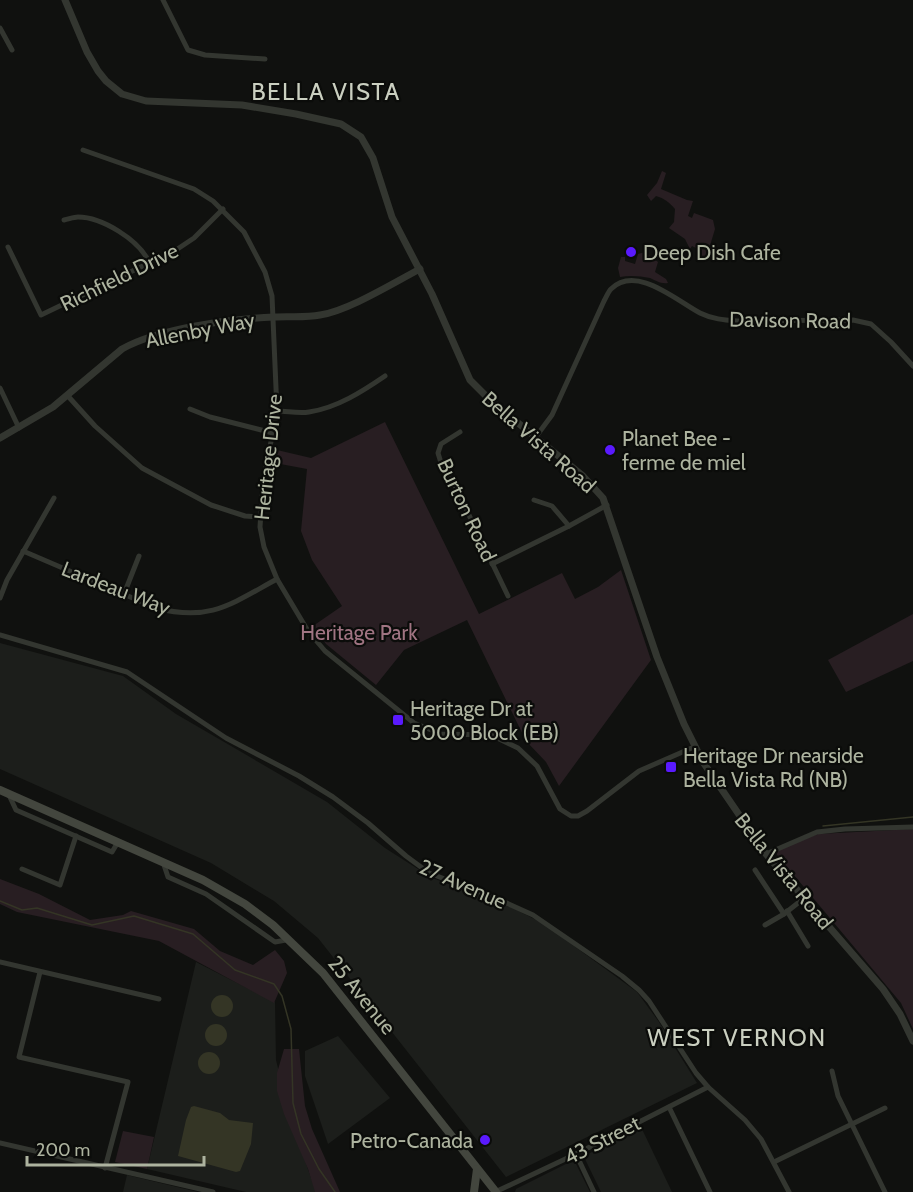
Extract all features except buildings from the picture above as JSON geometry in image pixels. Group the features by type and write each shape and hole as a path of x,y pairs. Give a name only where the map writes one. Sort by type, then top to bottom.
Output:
{"main road":[{"name":"25 Avenue","path":"0,790 216,887 245,904 273,925 327,978 496,1192"},
{"path":"474,1192 477,1184 477,1167"}],"street":[{"name":"Bella Vista Road","path":"65,0 87,52 98,71 122,94 146,101 260,107 336,122 355,132 370,150 392,217 420,269 470,380 490,400 596,488 607,505 657,657 694,747 766,854 883,989 900,1014 913,1041"},
{"path":"163,0 188,50 205,55 265,59"},
{"path":"0,28 12,50"},
{"name":"Heritage Drive","path":"83,150 194,189 223,209 244,232 265,272 269,284 273,317 277,411 262,482 260,527 264,547 277,579 308,631 325,651 414,723 441,734 491,735 518,748 537,766 560,809 566,815 582,814 639,771 694,747"},
{"name":"Richfield Drive","path":"8,247 41,315 176,250 194,238 223,209"},
{"path":"64,220 79,217 116,228 149,262"},
{"name":"Allenby Way","path":"0,438 19,428 67,395 122,349 134,342 159,334 230,321 320,315 341,309 420,269"},
{"name":"Davison Road","path":"535,438 552,415 604,301 611,289 622,282 636,280 650,283 703,314 718,319 737,321 853,320 871,324 913,366"},
{"path":"277,411 308,413 328,407 364,390 385,376"},
{"path":"0,388 19,428"},
{"path":"67,395 95,426 142,468 211,505 245,516 260,518"},
{"path":"190,409 210,417 273,433"},
{"name":"Burton Road","path":"460,432 441,444 438,453 442,466 454,484 507,596"},
{"path":"0,598 7,580 54,498"},
{"path":"534,500 552,506 569,526"},
{"path":"492,564 607,505"},
{"name":"Lardeau Way","path":"23,551 163,610 176,613 200,614 227,606 277,579"},
{"path":"124,594 139,556"},
{"name":"27 Avenue","path":"0,635 127,672 226,738 299,776 326,793 360,816 417,866 429,873 500,900 545,923 639,990 649,1001 696,1073 745,1120 761,1139 789,1192"},
{"name":"25 Avenue","path":"9,794 16,810 112,852 118,842"},
{"path":"766,854 817,832 913,827"},
{"path":"22,869 60,885 76,836"},
{"name":"25 Avenue","path":"163,862 168,877 206,894 275,942 286,940"},
{"path":"755,870 808,946"},
{"path":"765,925 786,913 803,899"},
{"path":"0,963 159,999"},
{"path":"40,972 20,1057 128,1082 105,1168"},
{"path":"832,1071 838,1096 885,1192"},
{"name":"43 Street","path":"496,1192 708,1087"},
{"path":"669,1107 710,1192"},
{"path":"774,1162 885,1108"},
{"path":"0,1144 213,1192"},
{"path":"576,1154 594,1192"}],"shaded area":[{"path":"0,643 123,676 176,714 327,802 385,848 432,878 501,902 544,924 637,992 659,1022 697,1083 506,1177 318,938 274,901 211,863 0,769"},
{"path":"196,962 275,1002 276,1060 291,1121 316,1192 246,1192 147,1169"},
{"path":"218,995 226,995 233,1002 233,1010 226,1017 218,1017 211,1010 211,1002"},
{"path":"212,1024 220,1024 227,1031 227,1039 220,1046 212,1046 205,1039 205,1031"},
{"path":"338,1036 390,1098 328,1144 305,1076 305,1051"},
{"path":"205,1052 213,1052 220,1059 220,1067 213,1074 205,1074 198,1067 198,1059"},
{"path":"191,1107 220,1113 229,1120 253,1123 251,1144 240,1171 236,1172 178,1156 186,1120"},
{"path":"641,1127 672,1192 601,1192 586,1157"},
{"path":"575,1162 590,1192 515,1192 516,1189 568,1163"},
{"path":"127,1175 198,1192 123,1192"}],"green space":[{"path":"662,171 666,173 661,189 693,201 688,216 692,218 694,213 713,220 715,229 706,259 697,254 698,249 692,246 690,249 685,239 669,228 674,222 675,209 664,199 656,196 651,201 647,195 657,183"},
{"path":"645,252 658,262 655,272 668,283 642,277 620,277 618,268 621,257 635,264 638,254"},
{"name":"Heritage Park","path":"385,422 479,614 562,573 575,599 598,587 621,570 651,660 559,786 546,762 526,741 467,620 404,650 376,685 326,644 313,626 342,606 312,560 301,531 307,469 275,463 277,450 311,458"},
{"path":"913,614 913,661 846,692 828,660"},
{"path":"913,829 913,1029 901,1003 773,850 818,834"},
{"path":"0,879 39,894 90,920 123,915 131,911 194,929 220,951 253,965 275,950 284,961 287,973 274,1003 159,941 17,912 0,904"},
{"path":"284,1049 299,1049 305,1106 312,1129 340,1192 315,1192 308,1169 284,1114 277,1091 277,1073"},
{"path":"123,1131 154,1137 147,1169 115,1162"}],"waterway":[{"path":"823,826 913,817"},
{"path":"0,901 22,910 37,908 92,925 134,916 193,934 235,970 274,984 282,996 291,1029 293,1103 301,1134 319,1169 335,1192"}],"place":[{"name":"Deep Dish Cafe","path":"631,252"},
{"name":"Planet Bee - ferme de miel","path":"610,450"},
{"name":"Heritage Dr at 5000 Block (EB)","path":"398,720"},
{"name":"Heritage Dr nearside Bella Vista Rd (NB)","path":"671,767"},
{"name":"Petro-Canada","path":"485,1140"}],"district":[{"name":"BELLA VISTA","path":"326,91"},
{"name":"WEST VERNON","path":"737,1037"}]}
